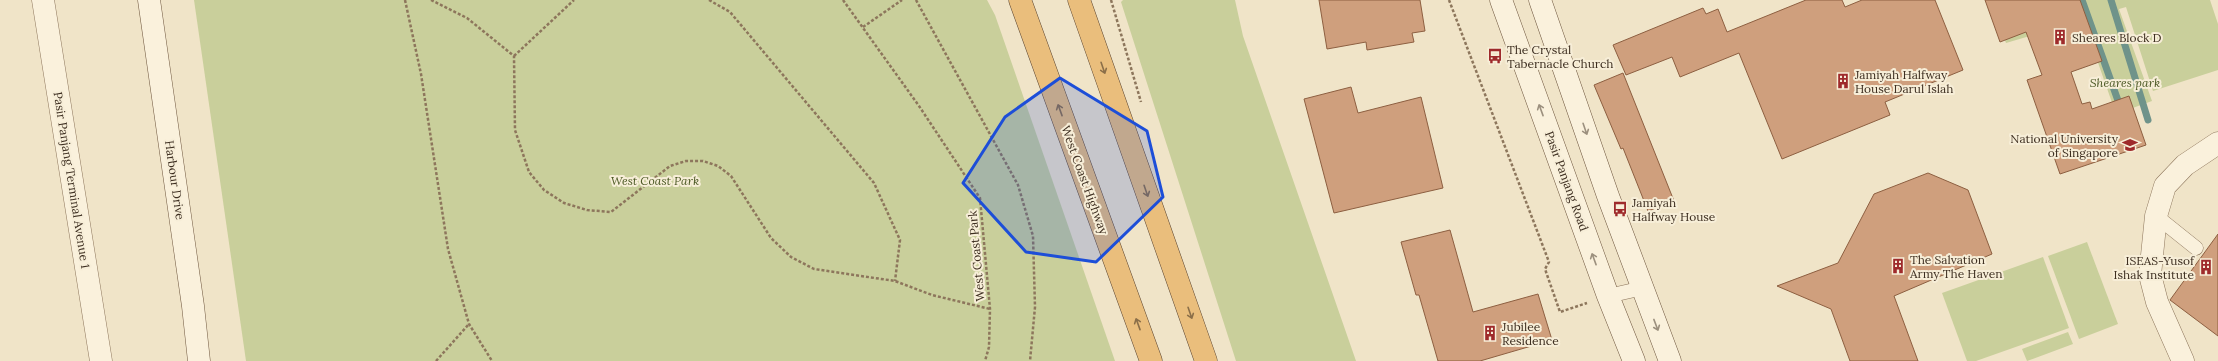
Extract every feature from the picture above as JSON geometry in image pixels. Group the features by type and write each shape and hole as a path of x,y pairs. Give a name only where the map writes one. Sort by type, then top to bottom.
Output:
{"highway":[{"name":"West Coast Highway","path":"1020,0 1151,361"},
{"path":"1079,0 1206,361"}],"main road":[{"name":"Pasir Panjang Terminal Avenue 1","path":"42,0 101,361"},
{"name":"Harbour Drive","path":"149,0 193,306 198,361"},
{"name":"Pasir Panjang Road","path":"1501,0 1608,296 1634,361"},
{"path":"1540,0 1604,184 1670,361"},
{"path":"2183,361 2157,302 2150,275 2156,216 2165,186 2184,165 2218,143"}],"lane":[{"path":"2156,216 2196,248"},
{"path":"1608,296 1643,288"}],"path":[{"path":"405,0 420,74 448,249 469,324 492,361"},
{"path":"431,0 467,18 514,56"},
{"path":"574,0 514,56 515,130 529,172 544,190 564,203 587,210 611,212 670,166 686,161 702,160 718,166 731,176 771,238 791,257 814,269 894,281 932,295 990,309"},
{"path":"709,0 730,12 874,183 900,240 894,281"},
{"name":"West Coast Park","path":"843,0 980,198 990,309 989,348 985,361"},
{"path":"863,27 902,0"},
{"path":"916,0 1018,185 1033,236 1035,307 1030,361"},
{"path":"1449,0 1549,262 1545,269 1560,312 1608,296"},
{"path":"436,361 469,324"}],"highlighted area":[{"path":"1060,78 1147,131 1163,197 1096,262 1026,252 963,183 1005,117"}],"green space":[{"name":"West Coast Park","path":"194,0 987,0 995,15 1115,361 246,361"},
{"path":"1123,0 1235,0 1243,36 1356,361 1236,361 1121,2"},
{"name":"Sheares park","path":"1990,0 2210,0 2218,24 2218,70 2153,91 2126,7 2119,9 2152,101 2116,114 2083,20 2006,43"},
{"path":"2087,242 2118,324 2079,339 2048,256"},
{"path":"2043,257 2069,328 1976,361 1967,361 1942,293"},
{"path":"2068,332 2073,344 2027,361 2022,349"}],"building":[{"path":"1319,0 1420,0 1425,31 1412,33 1414,42 1367,50 1366,42 1327,49"},
{"name":"Jamiyah Halfway House Darul Islah","path":"1806,0 1842,0 1845,7 1862,0 1935,0 1963,70 1885,102 1890,115 1782,159 1739,53 1680,77 1672,57 1626,75 1613,45 1703,8 1706,14 1718,9 1727,32"},
{"path":"1985,0 2080,0 2102,61 2071,72 2082,104 2090,102 2092,109 2129,96 2146,145 2060,174 2027,80 2042,75 2026,32 2000,42"},
{"path":"1623,73 1674,201 1648,211 1623,148 1621,149 1594,85"},
{"path":"1351,87 1358,113 1421,97 1443,188 1334,213 1304,99"},
{"name":"The Salvation Army The Haven","path":"1928,173 1968,190 1992,254 1894,296 1918,361 1850,361 1831,309 1777,286 1838,263 1874,194"},
{"path":"1450,230 1473,312 1538,294 1552,340 1480,361 1438,361 1419,295 1416,295 1401,242"},
{"name":"ISEAS-Yusof Ishak Institute","path":"2218,234 2218,336 2170,300"}],"waterway":[{"path":"2082,0 2121,109"},
{"path":"2111,0 2148,120"}],"place":[{"name":"Sheares Block D","path":"2060,37"},
{"name":"The Crystal Tabernacle Church","path":"1495,56"},
{"name":"Jamiyah Halfway House Darul Islah","path":"1843,81"},
{"name":"National University of Singapore","path":"2130,145"},
{"name":"Jamiyah Halfway House","path":"1620,209"},
{"name":"The Salvation Army The Haven","path":"1898,266"},
{"name":"ISEAS-Yusof Ishak Institute","path":"2206,267"},
{"name":"Jubilee Residence","path":"1490,333"}]}
